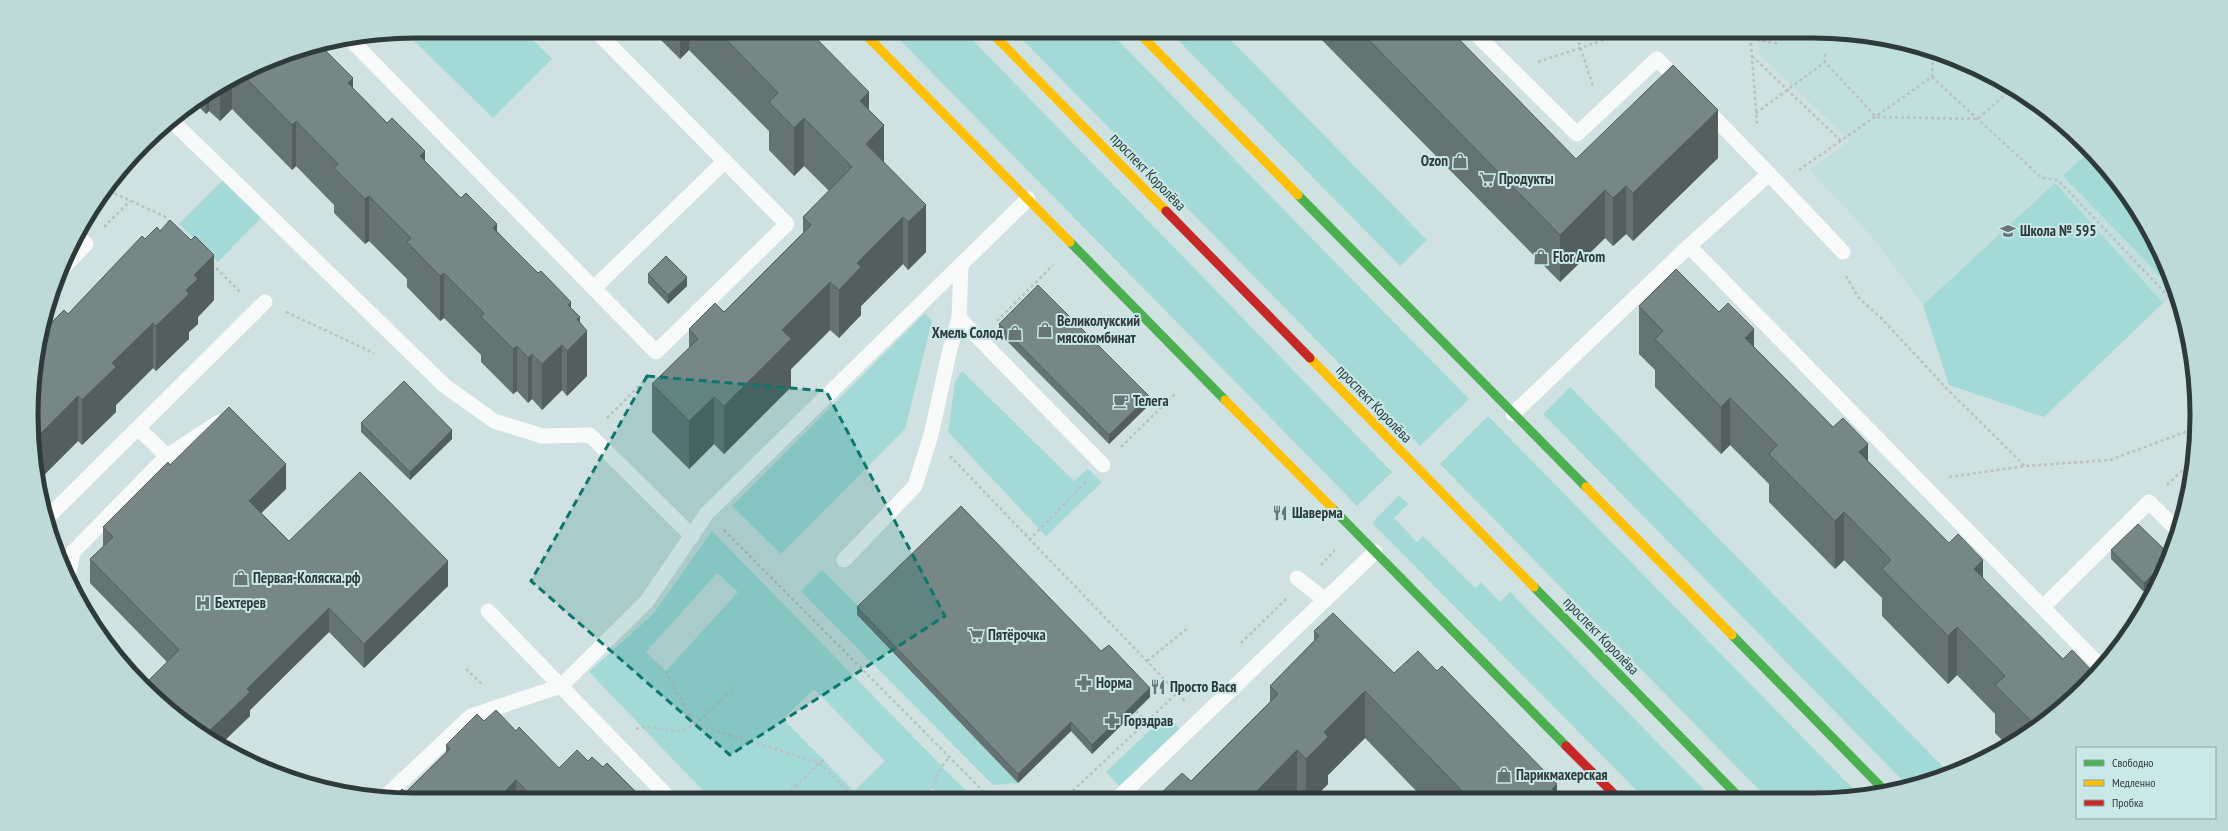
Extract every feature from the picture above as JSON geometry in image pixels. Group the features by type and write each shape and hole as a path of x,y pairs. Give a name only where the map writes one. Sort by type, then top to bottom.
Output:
{"street":[{"path":"869,38 1613,793"},
{"name":"проспект Королёва","path":"997,38 1734,793"},
{"path":"1144,38 1881,787"}],"lane":[{"path":"354,43 656,352 787,224 603,38"},
{"path":"1480,38 1577,134 1657,59 1759,163 1843,252"},
{"path":"176,125 445,386 494,421 542,436 590,435 692,536"},
{"path":"594,288 726,161"},
{"path":"1513,414 1689,246 1774,179"},
{"path":"395,792 403,789 471,716 561,686 647,601 707,513 1028,199"},
{"path":"1689,246 2097,663"},
{"path":"844,560 915,486 931,435 950,349 959,318 961,265"},
{"path":"51,514 265,302"},
{"path":"959,318 1103,465"},
{"path":"70,567 73,552 167,456 230,414"},
{"path":"138,428 167,456"},
{"path":"2043,607 2149,502 2173,526"},
{"path":"1123,793 1375,552"},
{"path":"1301,580 1325,600"},
{"path":"488,611 664,793"}],"path":[{"path":"1578,38 1593,86 1608,104"},
{"path":"1513,70 1609,38"},
{"path":"1748,38 1780,44"},
{"path":"1751,39 1759,163"},
{"path":"1825,54 1825,62 1876,117 1978,119 2007,93"},
{"path":"1752,56 1841,141"},
{"path":"1933,58 1932,77 2042,178 2058,180 2169,297 2177,320"},
{"path":"1756,113 1825,62"},
{"path":"1774,179 1841,141 1932,77"},
{"path":"82,240 130,201"},
{"path":"1843,252 1846,276 1858,297 1882,319 1949,391 2025,466"},
{"path":"979,338 1054,264"},
{"path":"590,435 659,366 656,352"},
{"path":"1029,540 1177,392"},
{"path":"1920,481 2025,466 2110,460 2189,430"},
{"path":"931,435 1029,540 1202,718"},
{"path":"2149,502 2187,466"},
{"path":"707,513 985,793"},
{"path":"1238,646 1301,580 1335,550"},
{"path":"1146,661 1189,627"},
{"path":"666,671 694,724 820,763 849,793"},
{"path":"1069,793 1177,693 1199,684 1205,679"},
{"path":"642,727 657,727 678,731 685,730 694,724 735,687"},
{"path":"1136,712 1146,721"},
{"path":"930,793 933,789 942,764 950,757"},
{"path":"788,793 824,759"}],"highlighted area":[{"path":"647,376 826,391 945,616 730,755 531,581"}],"shaded area":[{"path":"411,38 531,38 552,59 493,118"},
{"path":"898,38 971,38 1392,472 1357,506"},
{"path":"1021,38 1116,38 1469,399 1420,446"},
{"path":"1176,38 1229,38 1427,240 1400,266"},
{"name":"Школа № 595","path":"1758,38 1812,38 1862,41 1886,45 1934,58 1979,77 2001,89 2042,116 2061,132 2096,167 2112,186 2139,227 2151,249 2171,296 2044,417 1949,385 1923,305 1874,239 1810,170 1850,141 1760,55"},
{"path":"2085,155 2112,186 2126,206 2151,249 2165,280 2063,176"},
{"path":"223,180 261,218 218,262 179,224"},
{"path":"2055,183 2163,303 2044,417 1949,385 1923,305"},
{"path":"925,313 932,321 905,429 781,554 732,506"},
{"path":"962,371 1074,481 1088,469 1102,482 1046,536 948,432 955,382"},
{"path":"1570,387 1945,769 1904,782 1543,414"},
{"path":"1488,416 1855,791 1812,793 1762,793 1440,464"},
{"path":"1399,495 1408,504 1394,518 1417,542 1423,536 1475,588 1481,582 1500,602 1510,592 1707,793 1639,793 1372,523"},
{"path":"712,531 968,793 937,793 932,788 927,793 705,793 589,672 654,613","holes":["717,573 738,592 666,671 646,652","814,689 885,761 854,791 783,719"]},
{"path":"822,570 862,610 857,616 1018,783 993,785 801,591"},
{"path":"1166,715 1181,730 1121,788 1106,772"}],"building":[{"path":"725,38 816,38 869,92 860,101 884,125 866,144 926,205 908,222 903,217 857,263 861,267 839,290 830,282 782,330 791,339 724,406 714,397 689,421 652,384 698,339 689,329 715,303 724,312 811,225 803,217 852,167 804,118 794,128 769,102 778,93"},
{"path":"1367,38 1458,38 1576,159 1673,65 1718,110 1633,193 1626,186 1613,198 1605,190 1560,235"},
{"path":"324,49 353,78 348,83 387,123 392,118 425,151 420,156 461,198 466,193 497,224 493,228 538,273 541,271 571,302 568,305 580,317 577,319 587,331 567,351 562,345 542,364 532,354 528,358 517,346 513,349 481,317 484,313 444,273 440,276 407,242 411,238 369,196 365,199 334,168 338,164 296,121 292,125 246,78 294,58"},
{"path":"170,220 191,240 195,236 214,255 194,275 198,279 186,290 189,294 156,326 153,323 112,363 116,367 82,400 78,396 39,435 38,416 41,366 49,325 64,310 68,314 142,236 145,239 157,227 160,231"},
{"path":"666,256 687,277 668,295 648,274"},
{"path":"1676,269 1719,312 1728,303 1754,329 1745,338 1833,427 1843,418 1868,444 1859,452 1949,543 1958,534 1983,560 1974,569 2063,659 2072,650 2091,670 2061,699 2032,722 1995,685 2005,676 1957,627 1948,636 1882,569 1891,560 1844,512 1835,521 1769,454 1777,445 1730,398 1721,407 1655,339 1663,331 1639,306"},
{"path":"1038,285 1149,396 1109,435 999,324"},
{"path":"404,381 452,430 410,472 361,423"},
{"path":"229,407 286,464 249,501 289,541 360,472 448,561 364,644 329,608 247,689 250,692 209,731 186,715 148,681 179,650 90,559 113,537 103,527 168,462 170,465"},
{"name":"Пятёрочка","path":"961,506 1101,651 1109,645 1150,688 1092,745 1071,722 1018,774 857,607"},
{"path":"2138,524 2165,550 2156,571 2144,583 2111,550"},
{"path":"1333,613 1394,673 1418,651 1437,671 1442,666 1557,784 1552,789 1556,793 1464,793 1365,691 1324,732 1328,737 1306,759 1297,750 1255,793 1161,793 1182,773 1191,781 1278,694 1270,686 1319,636 1314,631"},
{"path":"496,710 516,731 519,727 559,768 577,750 588,761 592,757 603,767 607,763 637,793 529,793 516,780 503,793 399,792 402,789 406,792 450,749 446,745 477,714 484,721"}],"traffic: fast":[{"path":"1298,195 1586,487"},
{"path":"1070,242 1225,400"},
{"path":"1332,508 1566,746"},
{"path":"1534,587 1735,793"},
{"path":"1732,635 1881,787"}],"traffic: slow":[{"path":"869,38 1070,242"},
{"path":"997,38 1166,211"},
{"path":"1144,38 1298,195"},
{"path":"1310,358 1534,587"},
{"path":"1225,400 1332,508"},
{"path":"1586,487 1732,635"}],"traffic: jam":[{"path":"1166,211 1310,358"},
{"path":"1566,746 1613,793"}],"place":[{"name":"Ozon","path":"1460,161"},
{"name":"Продукты","path":"1487,179"},
{"name":"Школа № 595","path":"2008,231"},
{"name":"Flor Arom","path":"1541,257"},
{"name":"Великолукский мясокомбинат","path":"1045,330"},
{"name":"Хмель Солод","path":"1015,333"},
{"name":"Телега","path":"1121,401"},
{"name":"Шаверма","path":"1280,513"},
{"name":"Первая-Коляска.рф","path":"241,578"},
{"name":"Бехтерев","path":"203,603"},
{"name":"Пятёрочка","path":"976,635"},
{"name":"Норма","path":"1084,683"},
{"name":"Просто Вася","path":"1158,687"},
{"name":"Горздрав","path":"1112,721"},
{"name":"Парикмахерская","path":"1504,775"}]}
